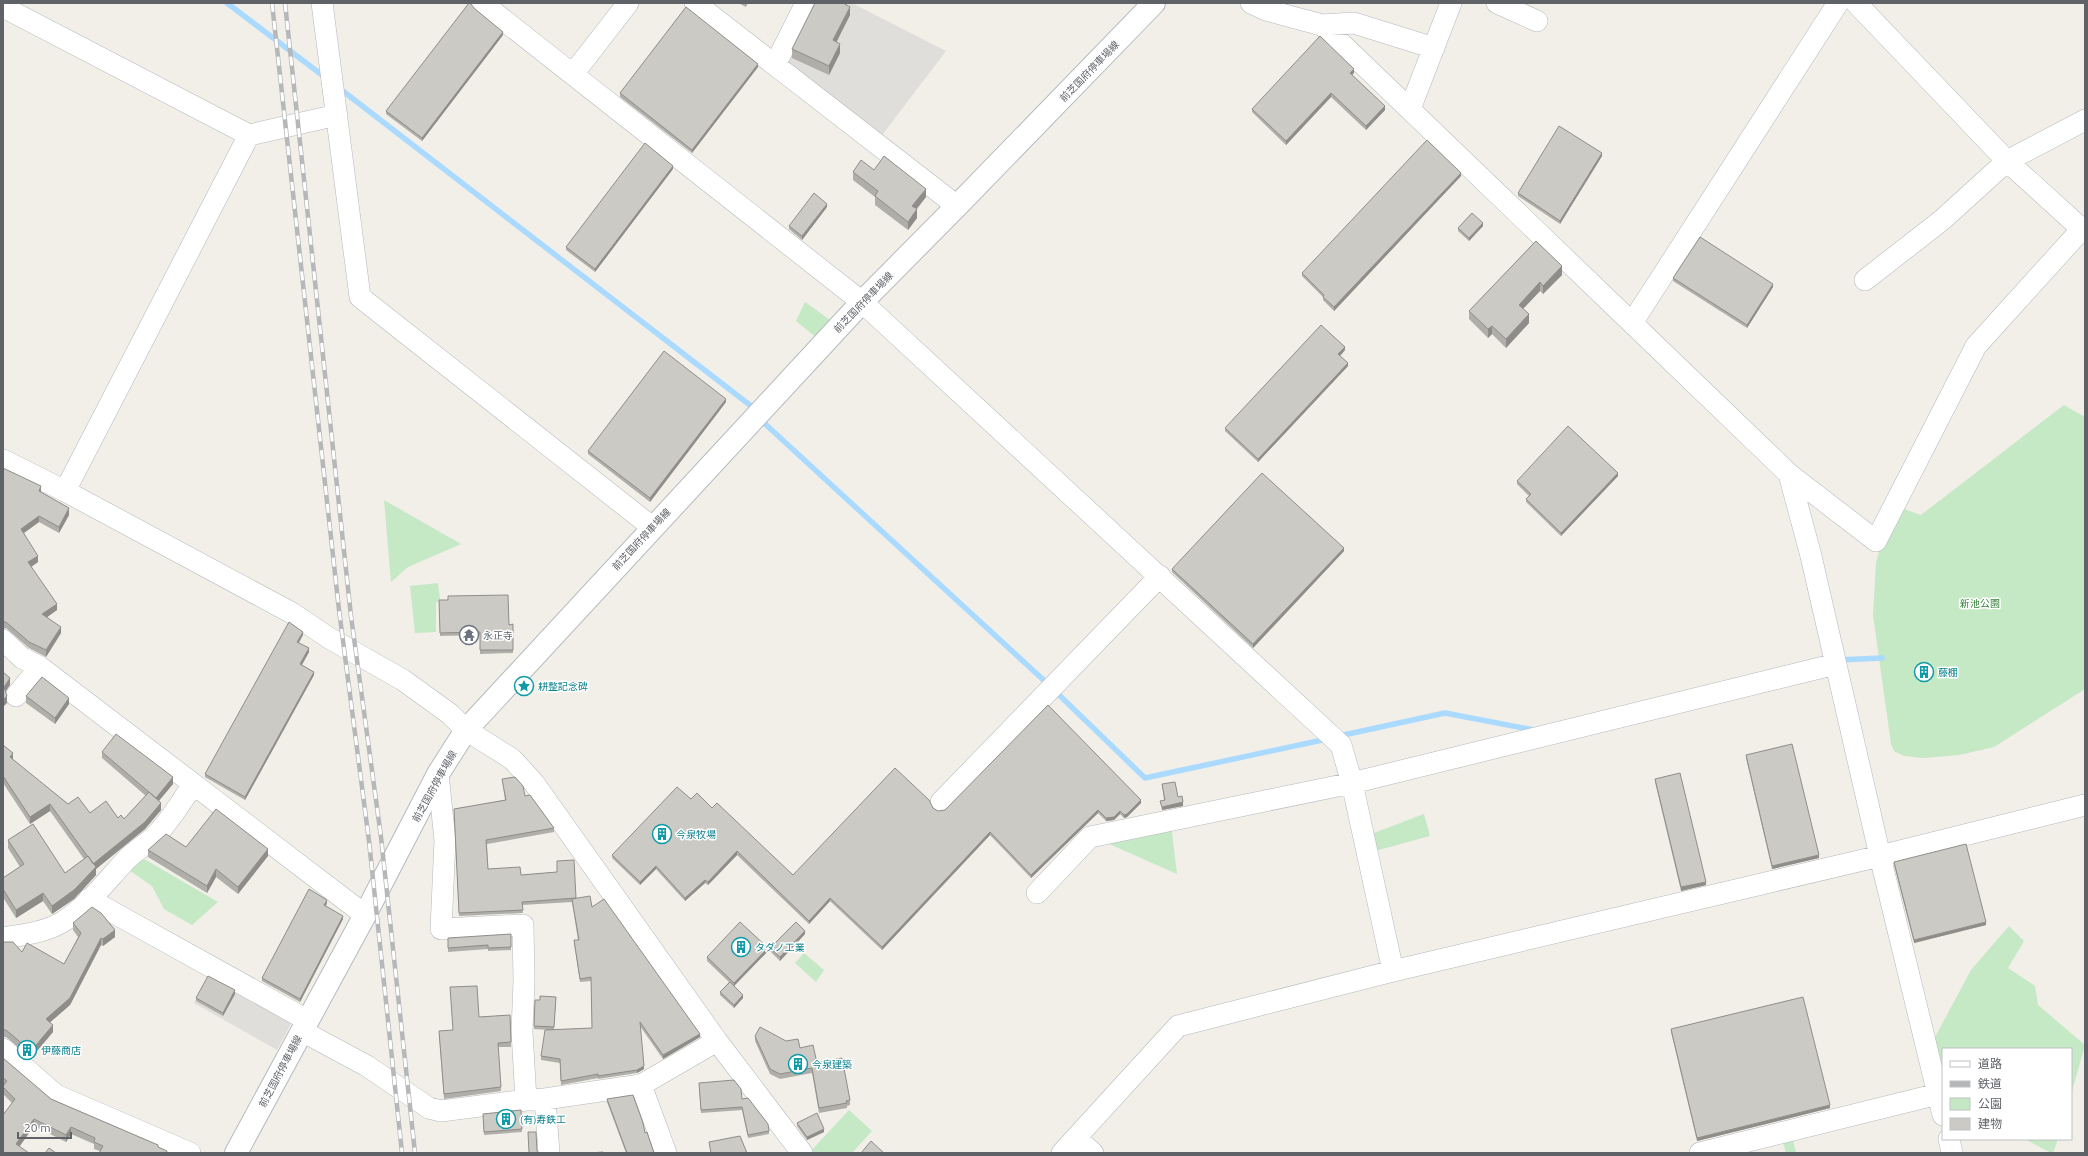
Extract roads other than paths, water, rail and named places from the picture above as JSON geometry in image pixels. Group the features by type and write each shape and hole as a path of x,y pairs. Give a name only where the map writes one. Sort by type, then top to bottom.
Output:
{"main road":[{"name":"前芝国府停車場線","path":"236,1153 365,915 438,774 466,730 652,527 862,302 1154,3"}],"street":[{"path":"322,3 360,297 652,527"},
{"path":"482,3 862,302 1341,745 1352,783 1393,972"},
{"path":"574,74 628,3"},
{"path":"695,3 957,206"},
{"path":"775,65 806,3"},
{"path":"1251,3 1266,10 1322,25 1354,23 1434,48"},
{"path":"1410,109 1451,3"},
{"path":"1497,3 1537,20"},
{"path":"1632,322 1838,3"},
{"path":"1322,25 1789,474 1876,541 1976,346 2084,231 2008,161 1856,3"},
{"path":"3,7 250,135 337,116"},
{"path":"1865,280 1942,220 2008,161 2085,120"},
{"path":"65,491 250,135"},
{"path":"3,460 65,491 292,613 329,638 403,680 450,714 466,730 512,759 534,783 717,1041 802,1153"},
{"path":"1789,474 1811,556 1880,856 1942,1111"},
{"path":"941,802 1160,576"},
{"path":"3,640 22,658 40,667 365,915"},
{"path":"1037,893 1090,837 1352,783 1836,664"},
{"path":"16,696 40,667"},
{"path":"438,774 445,840 441,929 523,924 524,981 522,1032 549,1153"},
{"path":"3,938 26,935 65,921 89,899 128,858 155,836 168,822 193,784"},
{"path":"1062,1153 1178,1026 1393,972 1880,856 2085,805"},
{"path":"89,899 304,1026 429,1108 441,1111 536,1100 641,1084 717,1041"},
{"path":"3,1050 56,1095 190,1153"},
{"path":"641,1084 666,1153"},
{"path":"1703,1153 1938,1094"},
{"path":"1076,1138 1093,1153"},
{"path":"1949,1140 1952,1153"}],"waterway":[{"path":"227,3 326,78"},
{"path":"339,88 755,409"},
{"path":"763,422 1049,685"},
{"path":"1838,660 1882,658"},
{"path":"1055,691 1145,778 1327,739"},
{"path":"1339,736 1445,713 1534,730"}],"railway":[{"path":"272,3 339,610 369,841 402,1153"},
{"path":"285,3 351,616 381,837 415,1153"}],"place":[{"name":"永正寺","path":"469,635"},
{"name":"藤棚","path":"1924,672"},
{"name":"耕整記念碑","path":"524,686"},
{"name":"今泉牧場","path":"662,834"},
{"name":"タダノ工業","path":"741,947"},
{"name":"伊藤商店","path":"27,1050"},
{"name":"今泉建築","path":"798,1064"},
{"name":"(有)寿鉄工","path":"506,1119"}],"park label":[{"name":"新池公園","path":"1980,603"}]}
